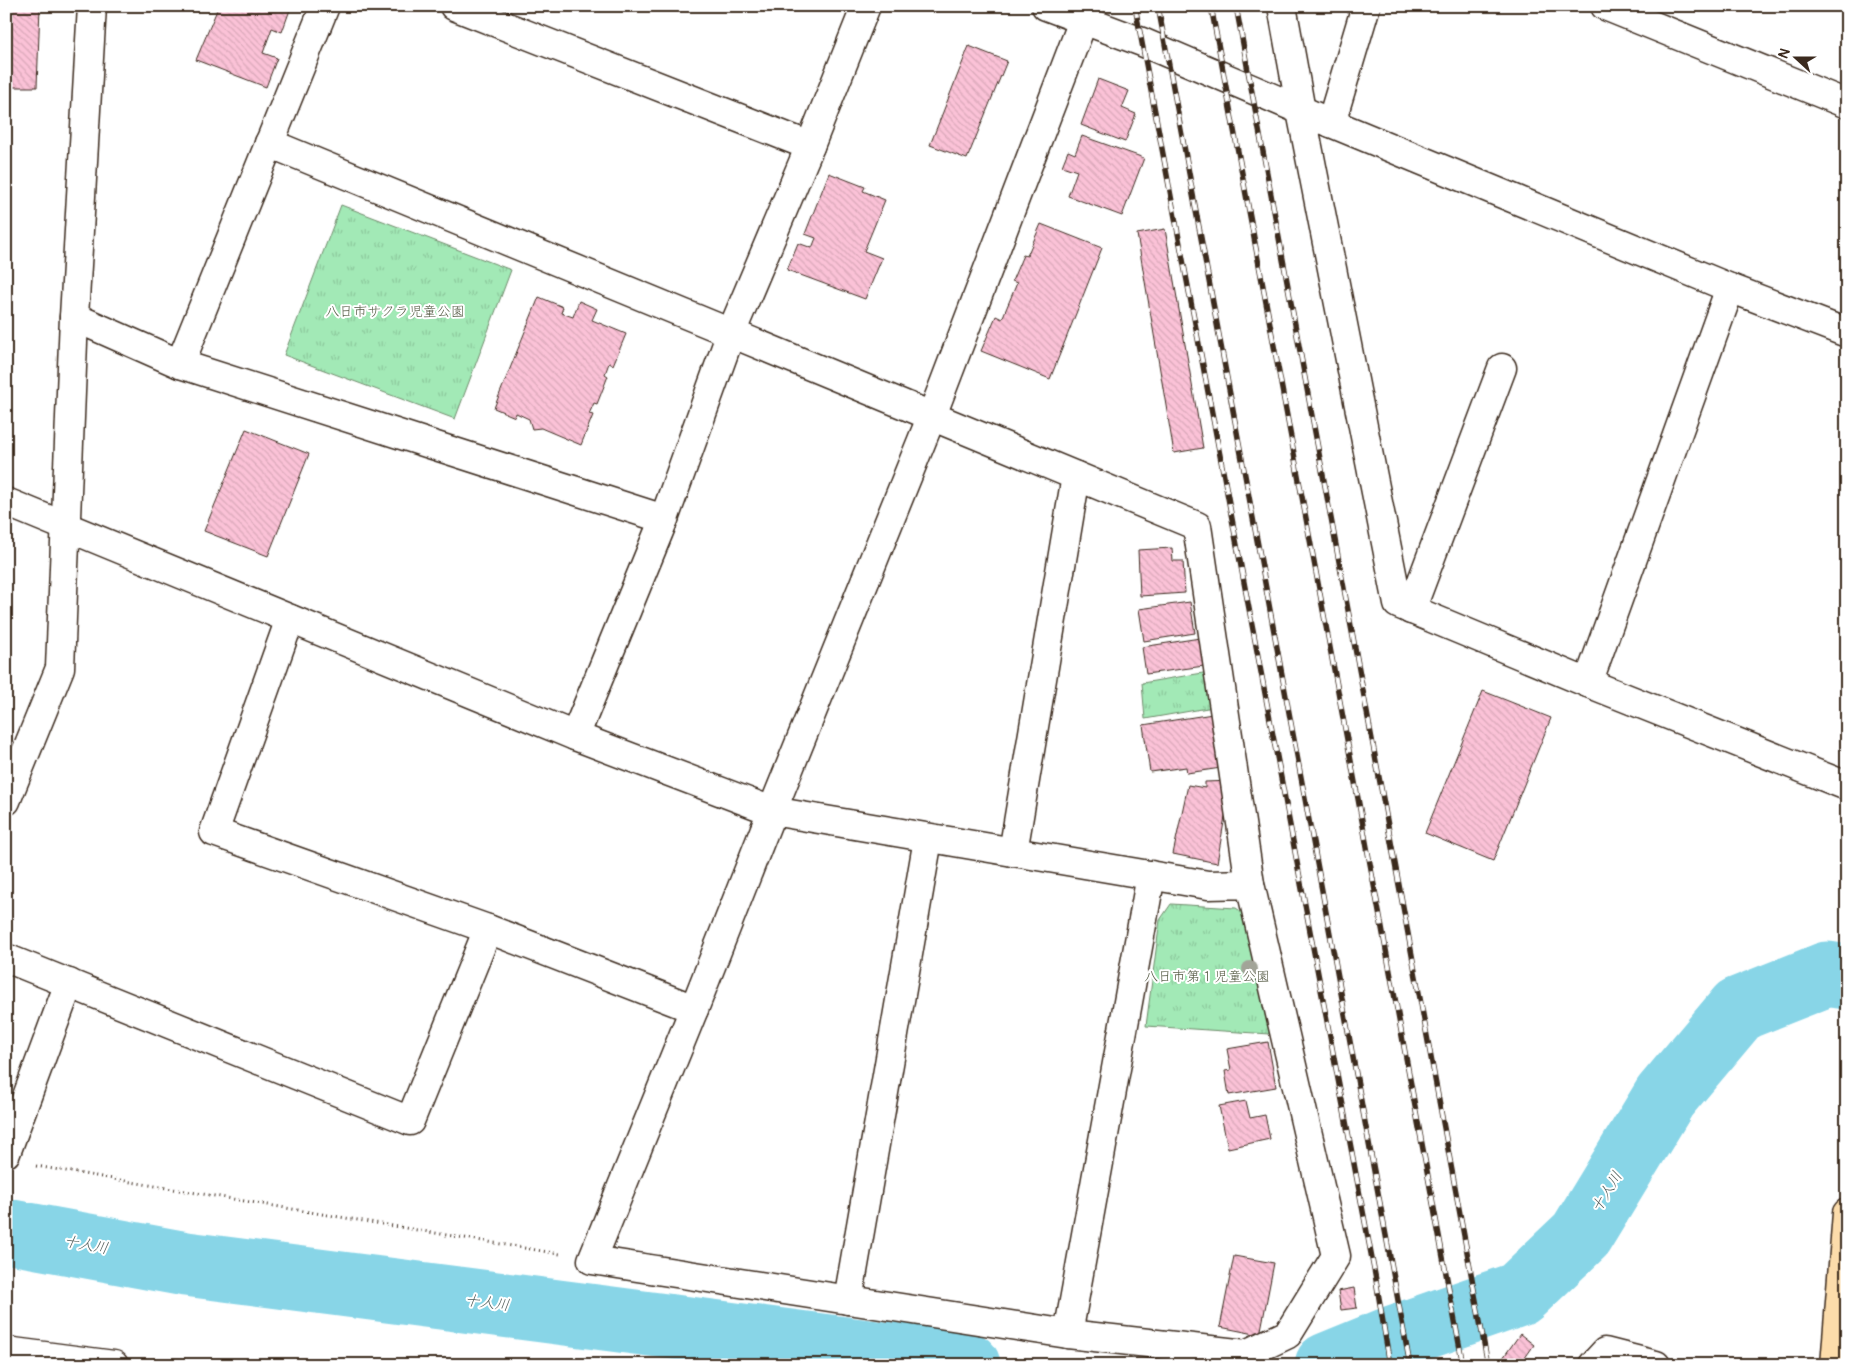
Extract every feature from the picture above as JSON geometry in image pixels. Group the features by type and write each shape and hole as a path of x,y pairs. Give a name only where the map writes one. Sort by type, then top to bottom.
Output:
{"main road":[{"path":"1835,1365 1847,1214"}],"street":[{"path":"6,801 60,668 74,317 92,6"},
{"path":"180,364 325,6"},
{"path":"454,6 810,146"},
{"path":"575,736 664,519 731,333 810,146 866,6"},
{"path":"1046,6 1142,42 1331,124 1730,288 1847,333"},
{"path":"1282,6 1398,604 1588,683 1847,786"},
{"path":"1331,124 1366,6"},
{"path":"1605,6 1847,104"},
{"path":"269,143 731,333 932,418 1197,526 1250,884 1336,1256 1288,1334 1246,1354 1068,1334 592,1260 932,418 1083,21"},
{"path":"1588,683 1730,288"},
{"path":"74,317 180,364 664,519"},
{"path":"1411,610 1502,368"},
{"path":"1013,852 1076,476"},
{"path":"6,502 575,736 772,811 928,839 1208,885 1250,884"},
{"path":"290,619 214,832 488,929 694,1009"},
{"path":"848,1300 928,839"},
{"path":"1068,1334 1151,875"},
{"path":"6,958 410,1121 488,929"},
{"path":"6,1153 69,983"},
{"path":"6,1351 114,1365"},
{"path":"1593,1365 1605,1352 1656,1365"}],"path":[{"path":"36,1166 592,1260"}],"green space":[{"name":"八日市サクラ児童公園","path":"341,205 511,270 455,419 284,355"},
{"path":"1215,671 1219,706 1145,719 1142,683"},
{"name":"八日市第１児童公園","path":"1171,904 1236,908 1252,919 1270,1034 1146,1026 1160,920"}],"building":[{"path":"6,6 40,6 37,87 6,87"},
{"path":"207,6 291,7 282,32 272,28 263,53 277,58 266,87 196,60 217,10"},
{"path":"969,46 1007,61 967,159 930,145"},
{"path":"1098,79 1129,91 1122,108 1136,114 1125,142 1081,125"},
{"path":"1082,136 1144,158 1122,216 1068,196 1077,171 1062,166 1068,151 1075,154"},
{"path":"829,173 865,187 863,191 885,200 864,251 882,258 865,299 787,270 798,243 812,248 816,238 805,234"},
{"path":"1041,224 1102,248 1050,379 981,351 996,316 1002,319 1017,283 1012,281 1023,255 1027,256"},
{"path":"1165,229 1203,448 1174,453 1137,234"},
{"path":"539,297 563,307 561,313 573,317 579,301 597,309 592,320 626,334 613,365 609,363 605,374 608,376 597,404 594,403 589,414 593,415 581,445 541,428 532,429 529,419 516,413 515,417 494,408"},
{"path":"246,429 309,454 268,556 204,531"},
{"path":"1172,548 1173,561 1183,561 1185,593 1140,596 1138,550"},
{"path":"1190,602 1195,633 1144,641 1139,609"},
{"path":"1200,638 1204,666 1146,674 1142,647"},
{"path":"1483,691 1551,718 1493,861 1425,833"},
{"path":"1219,713 1228,767 1187,773 1186,767 1150,772 1143,725"},
{"path":"1231,781 1217,863 1173,854 1188,785 1205,788 1205,782"},
{"path":"1268,1042 1276,1087 1229,1095 1225,1071 1231,1070 1227,1049"},
{"path":"1246,1101 1250,1118 1265,1115 1270,1139 1228,1148 1219,1106"},
{"path":"1234,1256 1274,1263 1260,1335 1220,1327"},
{"path":"1354,1288 1357,1308 1341,1310 1338,1291"},
{"path":"1520,1334 1534,1345 1520,1365 1498,1365"},
{"path":"578,1360 583,1365 573,1365"}],"waterway":[{"name":"十人川","path":"1327,1365 1393,1338 1519,1294 1581,1235 1665,1097 1739,1009 1827,974 1847,977"},
{"name":"十人川","path":"6,1231 186,1264 968,1365"}],"railway":[{"path":"1135,6 1376,1280 1390,1365"},
{"path":"1158,6 1410,1365"},
{"path":"1211,6 1463,1365"},
{"path":"1236,6 1488,1365"}]}
